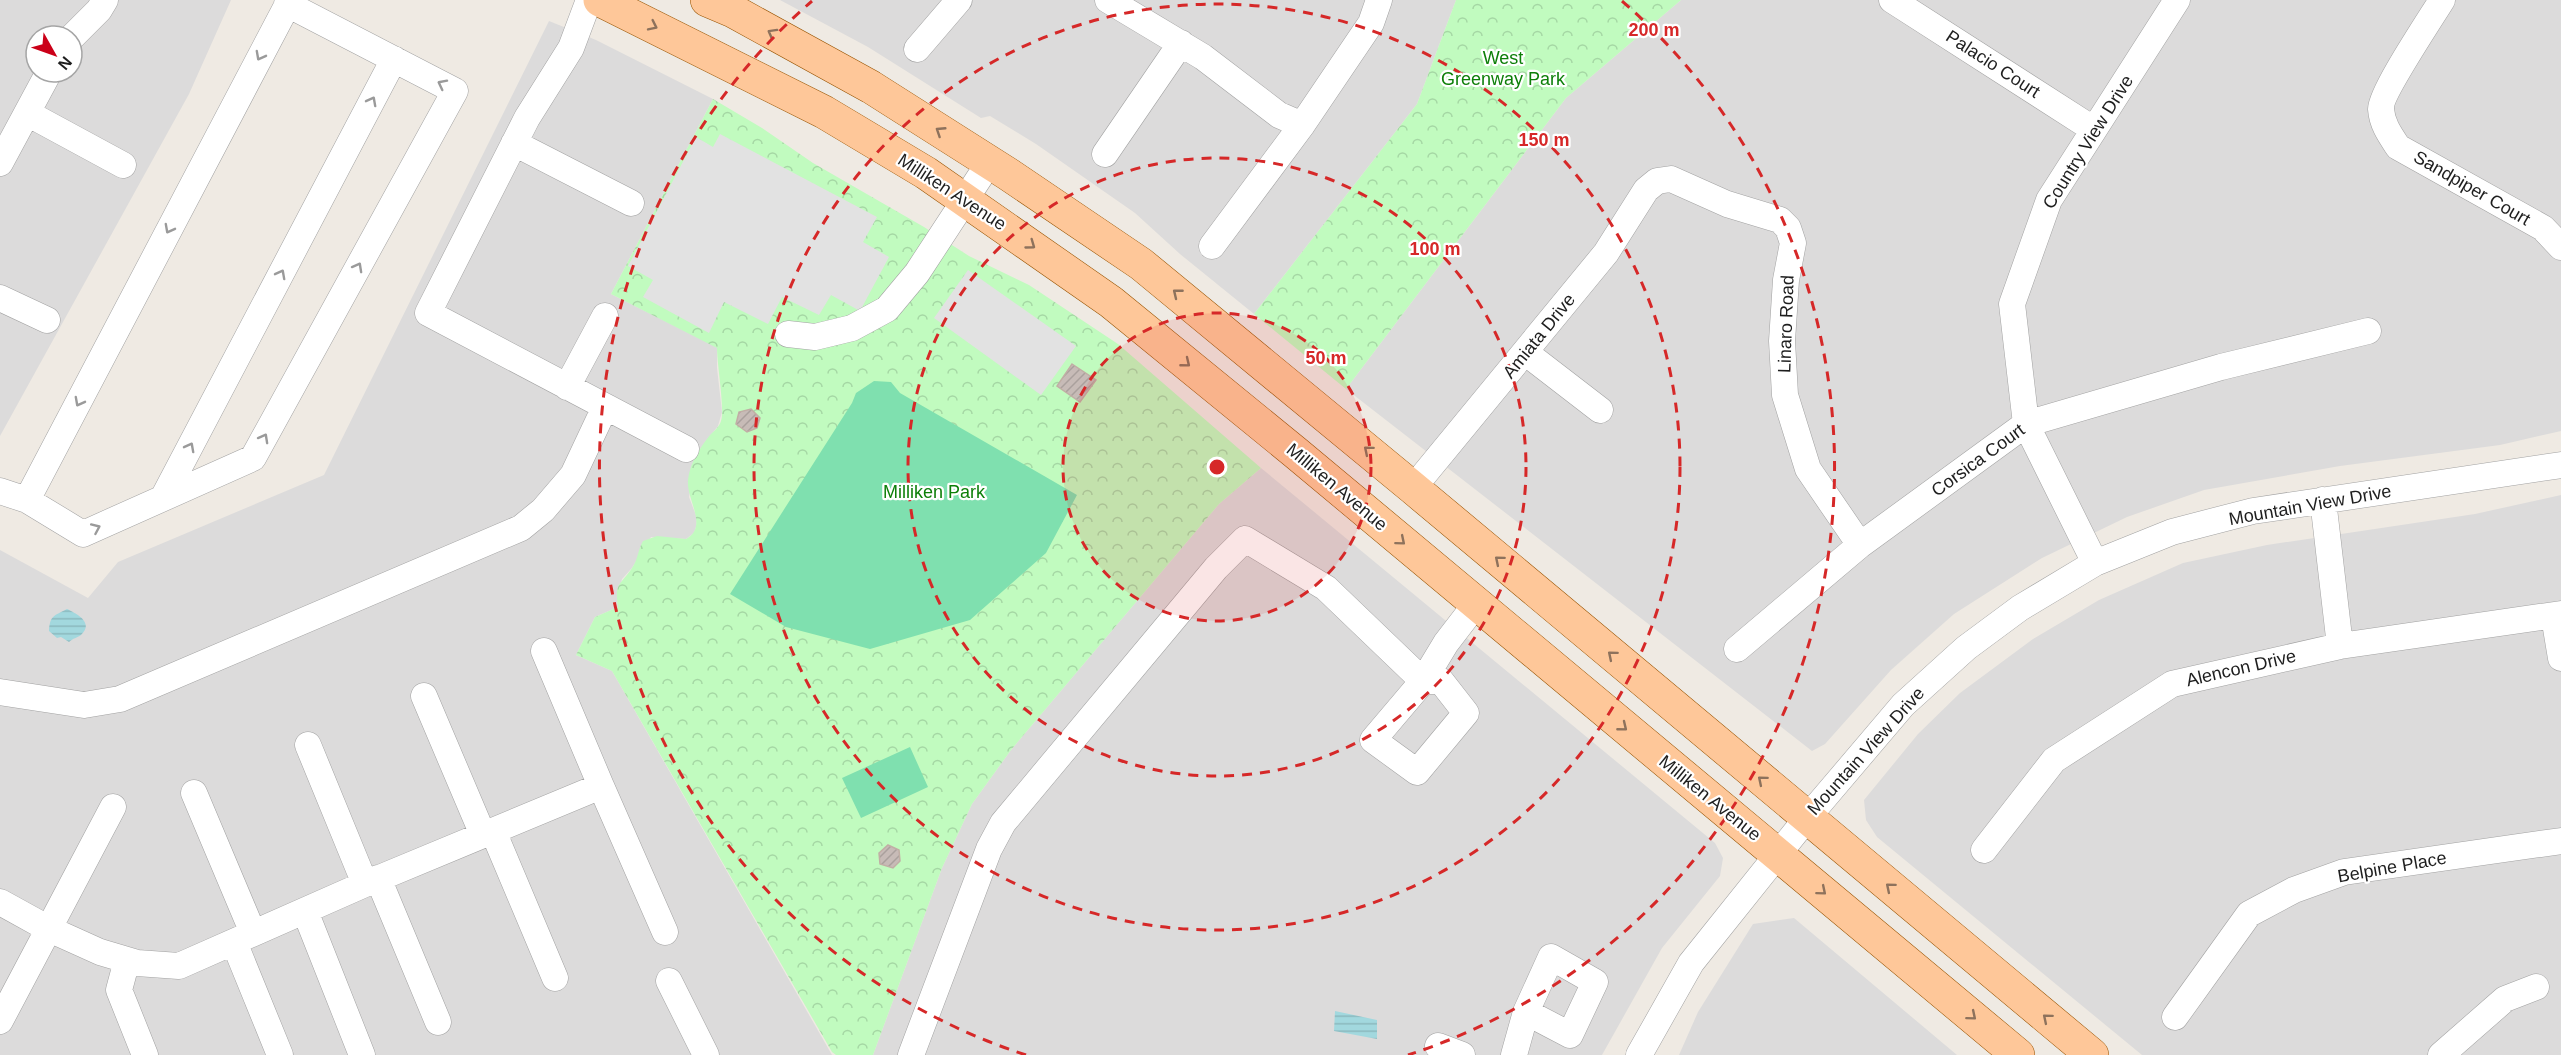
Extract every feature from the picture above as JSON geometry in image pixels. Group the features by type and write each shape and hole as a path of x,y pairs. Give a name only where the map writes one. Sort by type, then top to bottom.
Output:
{"main road":[{"name":"Milliken Avenue","path":"600,0 824,112 966,199 1111,302 1296,453 2018,1055"},
{"path":"707,0 734,11 871,87 1141,264 2092,1055"}],"street":[{"path":"84,25 99,10 105,0"},
{"path":"589,0 571,48 527,118 428,313 686,449"},
{"path":"917,49 959,0"},
{"path":"1108,0 1181,43 1279,115 1302,125"},
{"path":"1212,246 1302,125 1371,23 1379,0"},
{"name":"Palacio Court","path":"1892,0 2093,129"},
{"name":"Country View Drive","path":"2095,563 2026,424 2012,303 2049,200 2177,0"},
{"name":"Sandpiper Court","path":"2442,0 2380,107 2386,129 2398,147 2543,228 2561,247"},
{"path":"0,491 27,500 83,534 253,458 455,91 288,2 27,500"},
{"path":"1105,154 1181,43"},
{"path":"163,498 394,59"},
{"path":"0,163 43,84"},
{"path":"27,113 123,165"},
{"path":"514,143 631,203"},
{"path":"788,334 815,337 852,328 887,309 917,273 989,163"},
{"name":"Linaro Road","path":"1657,181 1671,179 1727,204 1780,220 1788,228 1793,243 1786,280 1782,341 1785,395 1808,469 1860,545"},
{"name":"Amiata Drive","path":"1413,488 1606,253 1646,190 1657,181"},
{"path":"0,298 47,320"},
{"path":"567,387 605,316"},
{"name":"Corsica Court","path":"1737,649 1860,545 2026,424 2222,367 2368,331"},
{"path":"1526,353 1600,410"},
{"path":"0,692 84,705 120,699 521,528 543,510 573,475 605,407"},
{"name":"Mountain View Drive","path":"1639,1055 1691,963 1777,854 1903,705 1966,648 2020,608 2095,563 2172,532 2253,511 2561,465"},
{"path":"2323,500 2340,646"},
{"path":"911,1055 989,849 1004,823 1216,568 1245,539 1326,588 1423,681 1446,643 1476,604"},
{"path":"2557,615 2561,658"},
{"name":"Alencon Drive","path":"1984,850 2054,760 2172,684 2340,646 2557,615"},
{"path":"544,651 665,932"},
{"path":"424,696 555,978"},
{"path":"308,745 438,1022"},
{"path":"0,902 49,929 100,952 137,963 179,966 371,881 601,786"},
{"path":"194,793 244,938 280,1055"},
{"path":"0,1021 113,807"},
{"name":"Belpine Place","path":"2175,1017 2249,914 2294,890 2344,872 2561,842"},
{"path":"304,911 362,1055"},
{"path":"127,960 119,990 145,1055"},
{"path":"669,981 706,1055"},
{"path":"2441,1055 2505,999 2536,987"},
{"path":"1514,1055 1526,1012"},
{"path":"1438,1046 1462,1055"}],"shaded area":[{"path":"0,0 231,0 189,94 0,436"},
{"path":"780,0 1456,0 1417,104 1254,314 1180,254 1135,213 1036,144 990,116 981,118 868,47"},
{"path":"1681,0 2561,0 2561,431 2500,445 2340,466 2204,490 2127,517 2042,558 1954,614 1891,670 1825,744 1812,751 1346,389 1566,98"},
{"path":"549,21 596,40 713,99 611,294 717,347 722,412 718,426 697,453 689,497 697,518 696,527 694,533 686,539 651,537 632,568 622,579 617,600 618,607 595,617 576,655 612,671 832,1055 0,1055 0,550 88,598 118,562 324,475"},
{"path":"720,134 877,217 863,242 889,257 860,311 831,295 819,315 782,297 768,324 724,302 709,333 643,297 653,280 628,266 696,137 713,147"},
{"path":"968,270 1076,346 1041,395 934,318"},
{"path":"1261,468 1715,843 1723,858 1720,876 1662,948 1602,1055 873,1055 942,868 972,804 1011,750 1219,504"},
{"path":"2561,495 2561,1055 2142,1055 1877,837 1866,820 1864,800 1918,734 1960,693 2033,639 2099,600 2183,563 2267,545 2475,514"},
{"path":"1794,918 1957,1055 1679,1055 1698,1012 1753,924"}],"green space":[{"name":"West Greenway Park","path":"1456,0 1681,0 1566,98 1346,389 1254,314 1417,104"},
{"name":"Milliken Park","path":"713,99 762,128 813,163 924,227 969,256 1029,285 1118,344 1261,468 1219,504 1011,750 972,804 942,868 873,1055 836,1055 832,1052 612,671 576,655 595,617 618,607 619,584 634,565 643,541 657,536 686,539 693,534 696,527 688,480 696,456 721,421 717,348 611,294"},
{"path":"874,381 891,382 900,393 1077,495 1046,553 970,620 870,649 786,627 730,594 852,403 856,393"},
{"path":"910,747 928,787 861,818 842,778"}],"water":[{"path":"67,609 82,619 86,626 81,635 69,642 61,637 57,638 49,631 50,622 54,617"},
{"path":"1335,1011 1377,1020 1377,1039 1334,1031"}],"building":[{"path":"1072,364 1096,380 1080,402 1057,386"},
{"path":"751,409 760,418 757,428 747,432 736,424 739,412"},
{"path":"888,845 899,850 900,861 893,868 880,864 879,853"}]}
